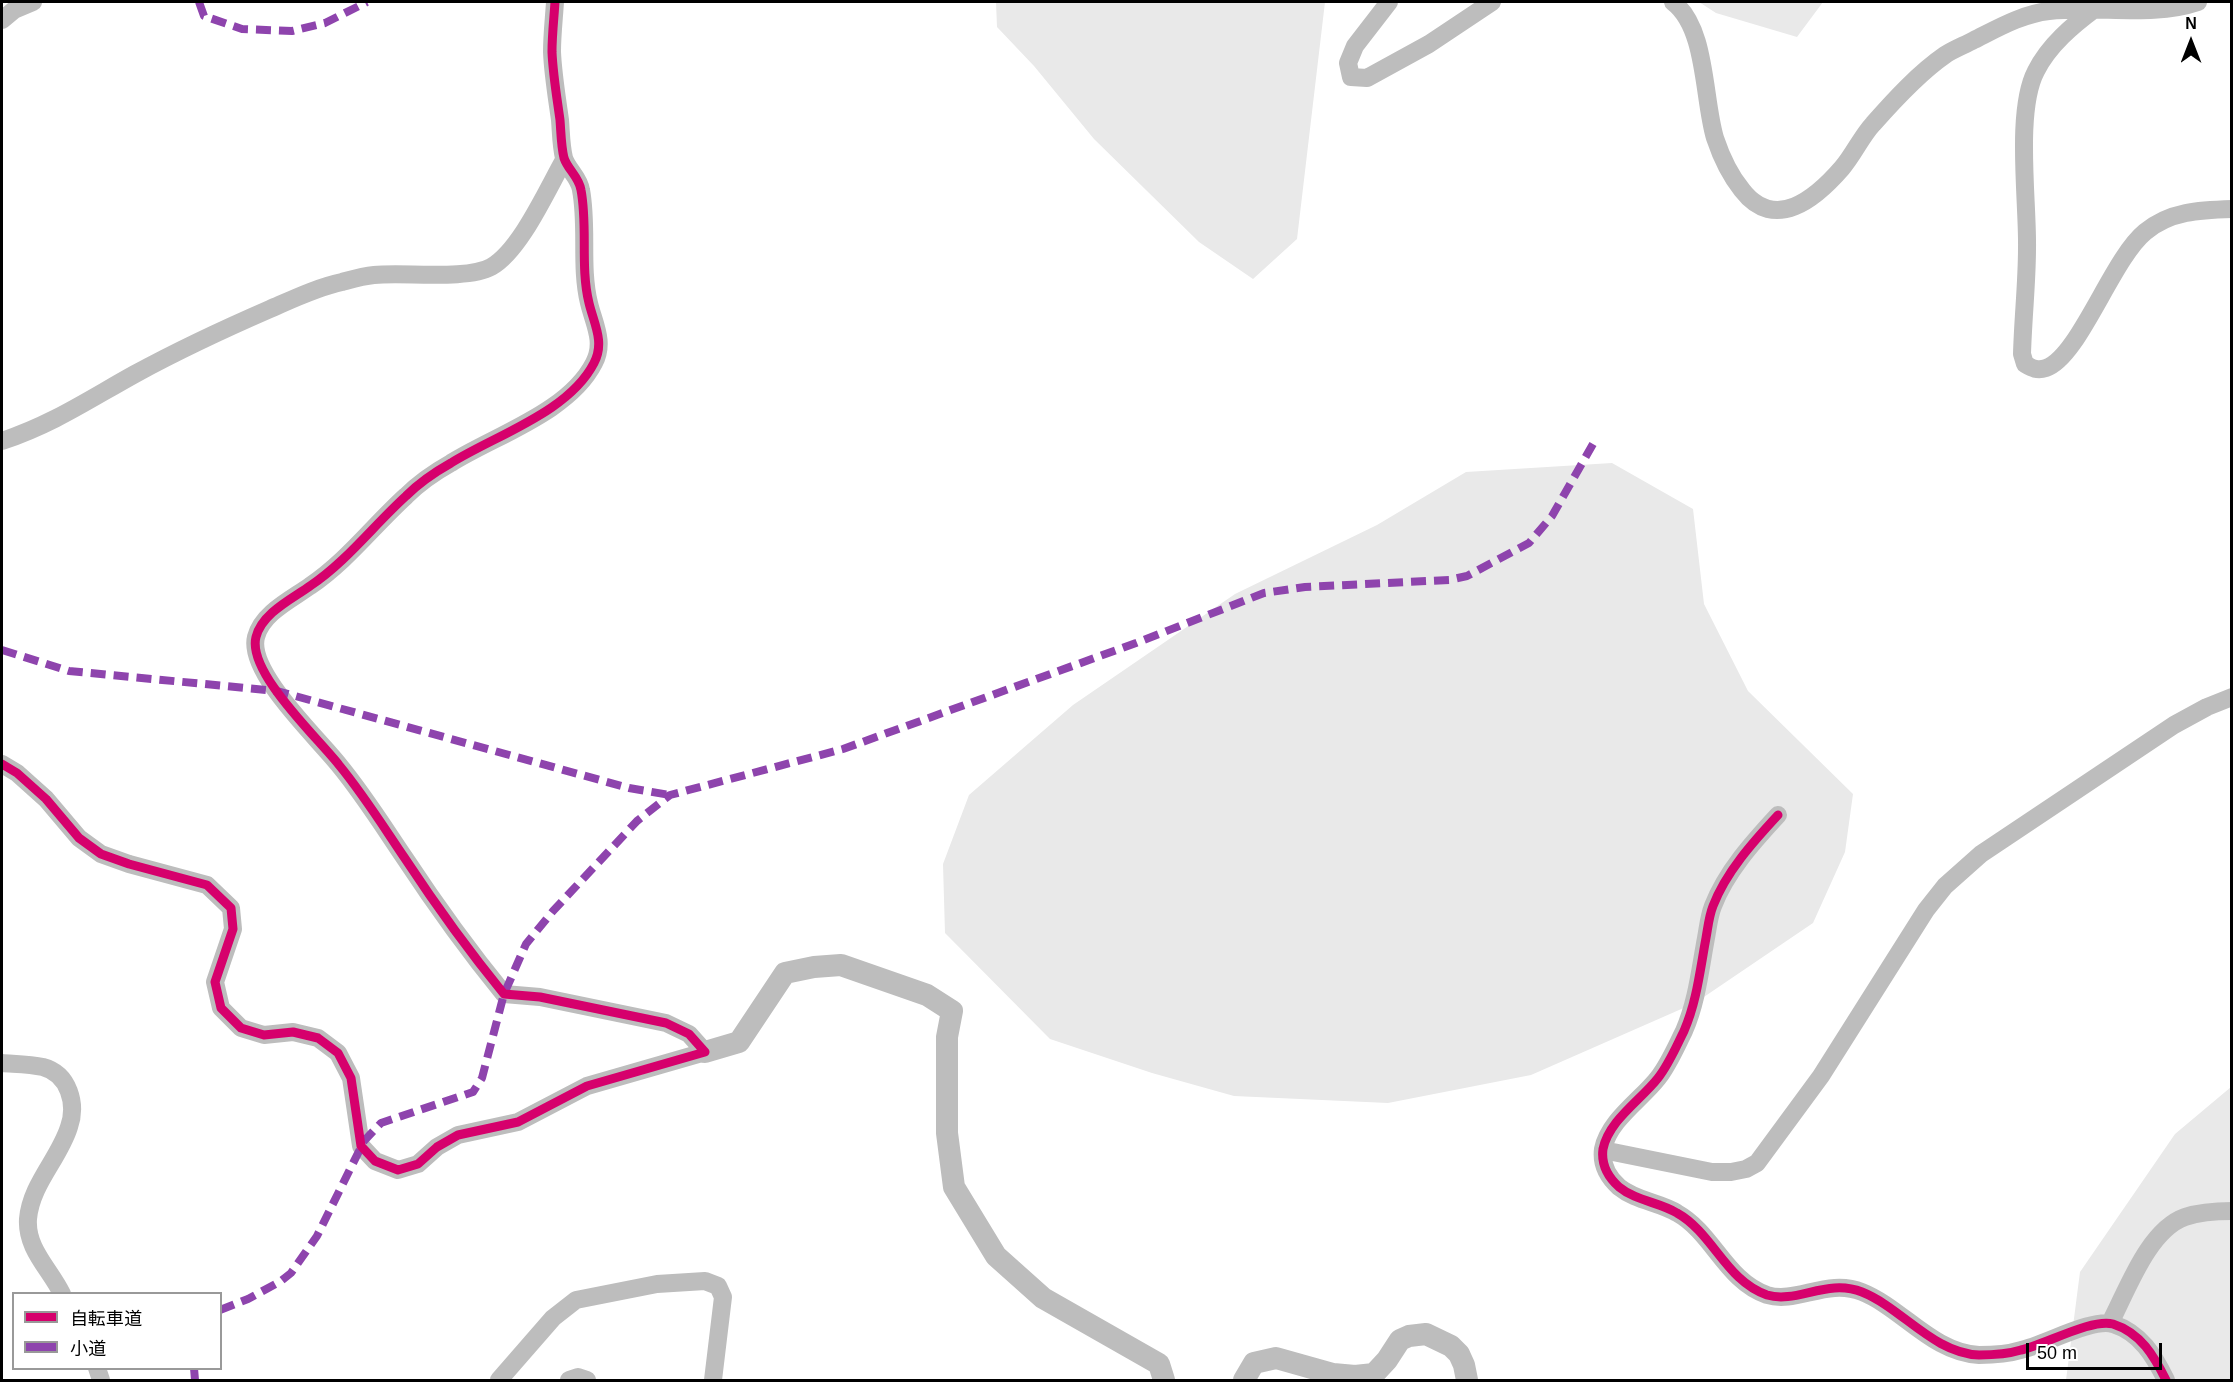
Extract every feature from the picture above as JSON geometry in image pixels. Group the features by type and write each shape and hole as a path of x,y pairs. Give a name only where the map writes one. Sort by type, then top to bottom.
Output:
{"street":[{"path":"2,20 14,10 33,2"},
{"path":"555,2 552,50 564,160 578,178 582,192 585,278 589,303 599,333 599,348 595,362 583,379 558,403 435,472 408,494 349,556 324,577 277,609 260,627 255,639 256,653 260,666 277,692 338,763 371,806 473,957 504,994 540,997 666,1023 689,1034 705,1052"},
{"path":"1389,2 1355,46 1348,63 1351,77 1367,78 1429,44 1492,2"},
{"path":"1673,2 1682,9 1695,38 1715,137 1729,173 1743,192 1760,207 1773,210 1794,208 1818,193 1843,167 1872,126 1903,91 1946,54 2017,19 2049,11 2099,6 2144,10 2198,2"},
{"path":"2099,6 2063,36 2045,56 2035,72 2028,91 2025,142 2027,248 2022,354 2025,364 2034,369 2045,369 2056,363 2086,322 2129,249 2144,233 2160,221 2202,210 2232,209"},
{"path":"2,441 31,432 63,417 134,375 213,334 290,300 339,282 373,275 466,273 488,269 501,261 520,238 564,160"},
{"path":"1603,1150 1712,1172 1746,1169 1756,1163 1821,1076 1926,910 1945,886 1981,854 2138,748 2206,707 2232,697"},
{"path":"2,764 17,773 46,799 79,838 101,854 207,885 231,908 233,929 215,981 221,1008 241,1028 264,1035 293,1032 318,1038 338,1053 351,1078 361,1146 375,1161 399,1170 418,1164 437,1147 458,1135 518,1122 587,1086 739,1042 785,973 841,964 927,995 952,1011 947,1037 947,1133 954,1187 996,1256 1043,1298 1159,1364 1164,1380"},
{"path":"1778,815 1734,869 1712,908 1696,998 1675,1049 1659,1077 1612,1128 1603,1150 1605,1170 1619,1187 1640,1199 1677,1212 1693,1225 1731,1271 1753,1289 1771,1296 1788,1296 1842,1287 1862,1292 1930,1337 1955,1350 1976,1355 2022,1350 2086,1326 2110,1323 2133,1333 2145,1345 2166,1380"},
{"path":"2,1063 44,1067 61,1078 70,1090 72,1105 70,1127 32,1198 28,1221 31,1244 61,1292"},
{"path":"2110,1323 2147,1250 2168,1228 2183,1218 2208,1212 2232,1211"},
{"path":"499,1380 553,1318 576,1300 657,1284 705,1281 718,1286 723,1297 713,1380"},
{"path":"1244,1380 1254,1363 1276,1358 1333,1374 1355,1377 1374,1374 1388,1360 1400,1340 1409,1336 1426,1334 1451,1346 1459,1354 1467,1380"},
{"path":"569,1380 578,1377 587,1380"}],"shaded area":[{"path":"996,2 1325,2 1297,239 1253,279 1199,242 1094,139 1034,66 997,27"},
{"path":"1699,2 1823,2 1797,37 1716,13"},
{"path":"1612,463 1693,509 1704,604 1748,691 1853,794 1845,852 1813,923 1695,1003 1531,1075 1388,1103 1234,1096 1152,1073 1050,1039 945,933 943,864 969,795 1073,705 1235,594 1377,525 1466,472"},
{"path":"2231,1087 2231,1380 2066,1380 2080,1272 2175,1134"}],"marked path":[{"path":"199,2 204,16 242,29 292,31 325,23 367,2"},
{"path":"222,1309 248,1299 291,1273 317,1236 364,1141 381,1123 473,1092 482,1078 504,994 526,944 553,911 637,821 670,795 843,749 1136,643 1264,593 1305,587 1449,580 1467,576 1529,543 1552,516 1593,444"},
{"path":"2,650 69,671 277,691 629,788 670,795"},
{"path":"194,1370 195,1380"}],"cycle path":[{"path":"2,764 17,773 46,799 79,838 101,854 207,885 231,908 233,929 215,982 221,1008 241,1028 264,1035 293,1032 318,1038 338,1053 351,1078 361,1146 375,1161 398,1170 418,1164 437,1147 458,1135 518,1122 587,1086 705,1052 689,1034 666,1023 540,997 504,994 440,909 356,787 286,704 262,668 256,651 256,637 264,621 336,566 416,487 445,466 550,409 583,380 594,363 599,340 586,289 583,204 580,185 564,158 553,69 555,2"},
{"path":"1778,815 1741,858 1718,893 1710,918 1698,985 1684,1031 1666,1067 1626,1111 1606,1139 1603,1160 1612,1179 1626,1192 1670,1209 1690,1222 1741,1279 1767,1295 1790,1296 1824,1289 1849,1288 1877,1299 1947,1347 1979,1355 2016,1351 2081,1328 2104,1323 2113,1324 2131,1333 2146,1346 2166,1380"}]}
